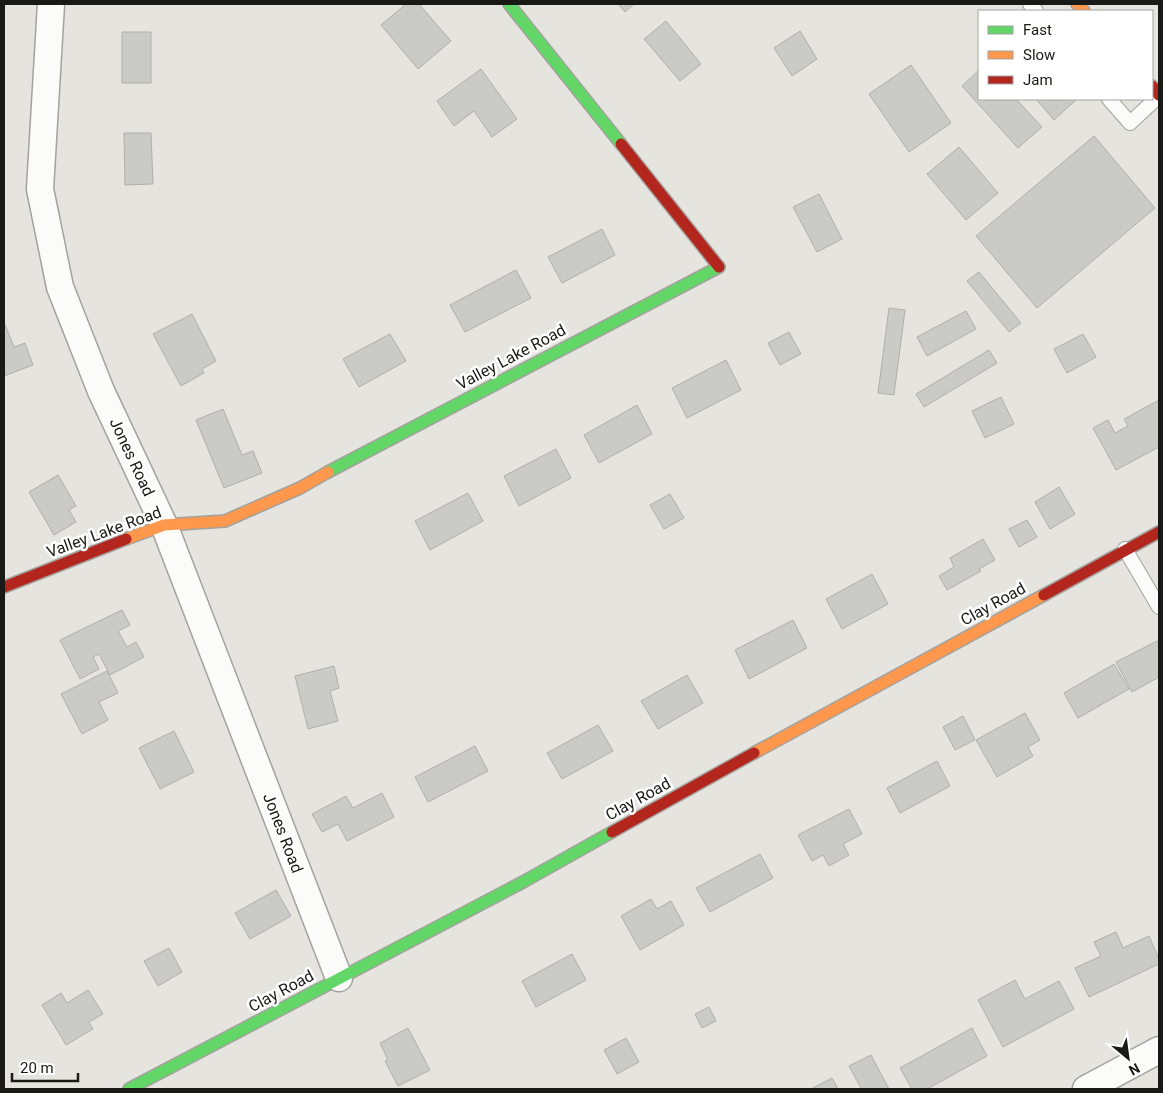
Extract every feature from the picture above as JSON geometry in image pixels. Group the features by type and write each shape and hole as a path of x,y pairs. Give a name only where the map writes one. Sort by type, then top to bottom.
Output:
{"street":[{"name":"Jones Road","path":"52,4 40,189 60,286 101,391 164,525 340,978"},
{"name":"Valley Lake Road","path":"4,588 164,525 225,521 300,488 719,267 509,4"},
{"name":"Clay Road","path":"129,1089 523,882 715,774 1159,532"},
{"path":"1086,1089 1159,1050"}],"lane":[{"path":"1110,100 1130,123 1159,95"},
{"path":"1125,549 1159,607"}],"building":[{"path":"406,4 419,4 451,41 418,69 381,25"},
{"path":"618,4 634,4 625,12"},
{"path":"666,21 701,64 680,81 644,39"},
{"path":"800,31 817,59 792,76 774,48"},
{"path":"122,32 151,32 151,83 122,83"},
{"path":"911,65 951,123 909,152 869,94"},
{"path":"481,69 517,119 492,137 474,111 454,126 437,101"},
{"path":"978,71 978,100 1017,100 1042,127 1018,148 962,86"},
{"path":"1037,100 1076,100 1054,120"},
{"path":"124,133 151,133 153,184 125,185"},
{"path":"1094,136 1155,208 1037,308 976,236"},
{"path":"959,147 998,193 966,220 927,174"},
{"path":"819,194 842,239 817,252 793,207"},
{"path":"602,229 615,255 562,283 548,257"},
{"path":"516,270 531,298 465,332 450,305"},
{"path":"979,272 1021,323 1009,332 967,281"},
{"path":"889,308 905,310 894,395 878,393"},
{"path":"966,311 976,329 927,356 917,337"},
{"path":"192,314 216,361 202,369 204,373 181,386 153,334"},
{"path":"4,322 14,347 25,343 33,365 4,376"},
{"path":"789,332 801,354 780,365 768,343"},
{"path":"390,334 406,361 359,387 343,359"},
{"path":"1083,334 1096,357 1067,373 1054,349"},
{"path":"989,350 997,363 924,407 916,394"},
{"path":"726,360 741,390 687,418 672,388"},
{"path":"1001,397 1014,424 985,438 972,411"},
{"path":"1159,400 1159,447 1116,470 1093,428 1108,420 1115,433 1128,426 1124,419"},
{"path":"637,405 652,434 599,463 584,435"},
{"path":"223,409 242,455 253,451 262,473 224,488 196,420"},
{"path":"556,449 571,478 519,506 504,476"},
{"path":"58,475 76,506 69,510 76,522 54,535 29,492"},
{"path":"1059,487 1075,514 1050,529 1035,502"},
{"path":"468,493 483,521 430,550 415,521"},
{"path":"670,494 684,518 664,529 650,505"},
{"path":"1027,520 1037,537 1019,547 1009,529"},
{"path":"983,539 995,560 979,569 981,571 947,590 939,576 954,567 950,558"},
{"path":"872,574 888,604 842,629 826,599"},
{"path":"122,610 130,625 118,631 127,647 136,642 144,657 110,675 99,654 93,657 99,669 80,679 60,640"},
{"path":"793,620 807,648 749,679 735,650"},
{"path":"1159,640 1159,677 1132,692 1116,662"},
{"path":"1114,664 1129,689 1078,718 1064,693"},
{"path":"334,666 339,688 330,691 338,721 308,729 295,676"},
{"path":"107,671 118,693 99,702 108,720 82,734 61,694"},
{"path":"687,675 703,703 658,729 641,701"},
{"path":"1025,713 1040,740 1028,747 1033,756 997,777 976,740"},
{"path":"963,716 975,740 955,750 943,727"},
{"path":"598,725 613,751 562,779 547,753"},
{"path":"174,731 194,772 160,789 139,748"},
{"path":"475,746 488,771 428,802 415,777"},
{"path":"937,761 950,786 900,813 887,788"},
{"path":"382,793 394,817 347,841 338,824 322,832 312,814 346,796 353,808"},
{"path":"849,809 862,834 843,844 849,855 829,866 823,855 812,861 798,835"},
{"path":"760,854 773,878 710,912 696,888"},
{"path":"276,890 291,916 250,939 235,913"},
{"path":"651,899 657,909 671,901 684,925 640,950 621,916"},
{"path":"1116,932 1123,948 1149,936 1159,959 1159,964 1089,997 1075,968 1101,956 1094,942"},
{"path":"169,948 182,972 158,986 144,961"},
{"path":"572,954 586,980 536,1007 522,981"},
{"path":"1015,980 1025,999 1059,981 1074,1009 1003,1047 978,1000"},
{"path":"88,990 103,1014 89,1022 93,1029 66,1045 42,1005 61,993 67,1003"},
{"path":"709,1007 716,1021 702,1028 695,1014"},
{"path":"408,1028 430,1070 398,1086 385,1061 388,1060 380,1043"},
{"path":"972,1028 987,1056 927,1089 912,1089 900,1068"},
{"path":"626,1038 639,1062 617,1074 604,1050"},
{"path":"871,1055 889,1089 859,1089 861,1088 849,1066"},
{"path":"832,1078 838,1089 811,1089"}],"traffic: fast":[{"path":"509,4 621,144"},
{"path":"328,472 719,267"},
{"path":"129,1089 523,882 612,832"}],"traffic: slow":[{"path":"1077,4 1083,10"},
{"path":"126,539 164,525 225,521 300,488 328,472"},
{"path":"754,753 1044,595"}],"traffic: jam":[{"path":"1153,87 1159,95"},
{"path":"621,144 719,267"},
{"path":"1044,595 1159,532"},
{"path":"4,587 126,539"},
{"path":"612,832 754,753"}]}
